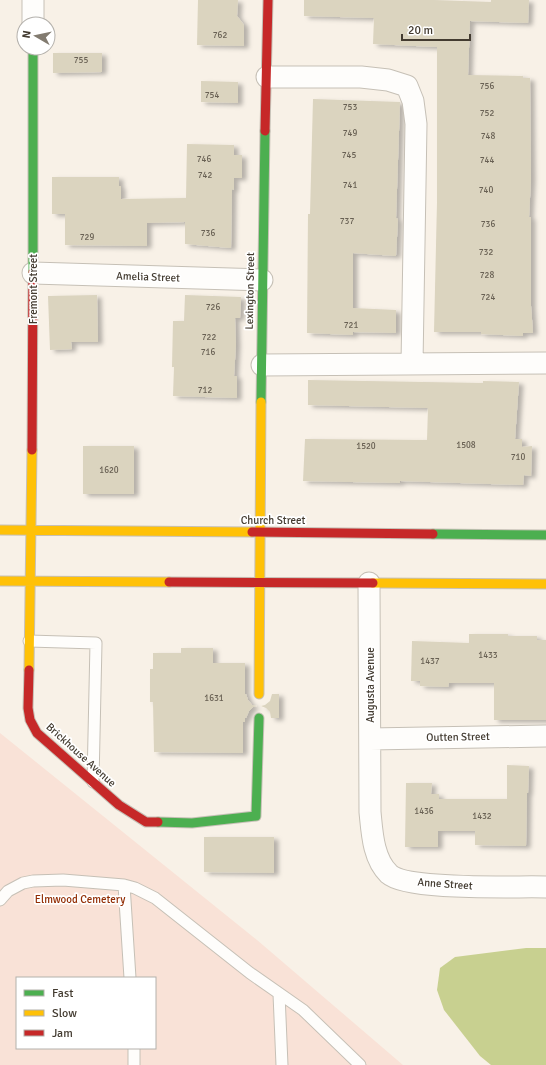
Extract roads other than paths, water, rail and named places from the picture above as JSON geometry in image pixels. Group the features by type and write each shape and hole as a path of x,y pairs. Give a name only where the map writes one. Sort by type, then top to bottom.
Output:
{"street":[{"path":"33,0 33,16"},
{"name":"Lexington Street","path":"260,694 262,280 268,0"},
{"name":"Fremont Street","path":"32,530 33,56"},
{"path":"267,77 360,77 388,80 407,86 413,101 416,124 412,364"},
{"name":"Amelia Street","path":"33,273 262,280"},
{"path":"262,365 546,363"},
{"name":"Church Street","path":"0,530 546,535"},
{"name":"Brickhouse Avenue","path":"32,530 28,708 30,720 37,734 119,805 146,822 192,823 256,816 259,718"},
{"path":"0,581 546,584"},
{"name":"Augusta Avenue","path":"369,583 370,787"},
{"name":"Outten Street","path":"370,739 546,736"},
{"name":"Anne Street","path":"370,787 372,838 381,865 390,875 404,881 447,886 546,886"}],"lane":[{"path":"29,641 96,643 93,782"},
{"path":"0,900 8,891 23,883 33,881 63,880 124,885 135,888 155,898 250,973 308,1015 360,1065"},
{"path":"124,885 130,977"},
{"path":"280,994 282,1065"},
{"path":"134,1049 134,1065"}],"park label":[{"name":"Elmwood Cemetery","path":"80,899"}]}
